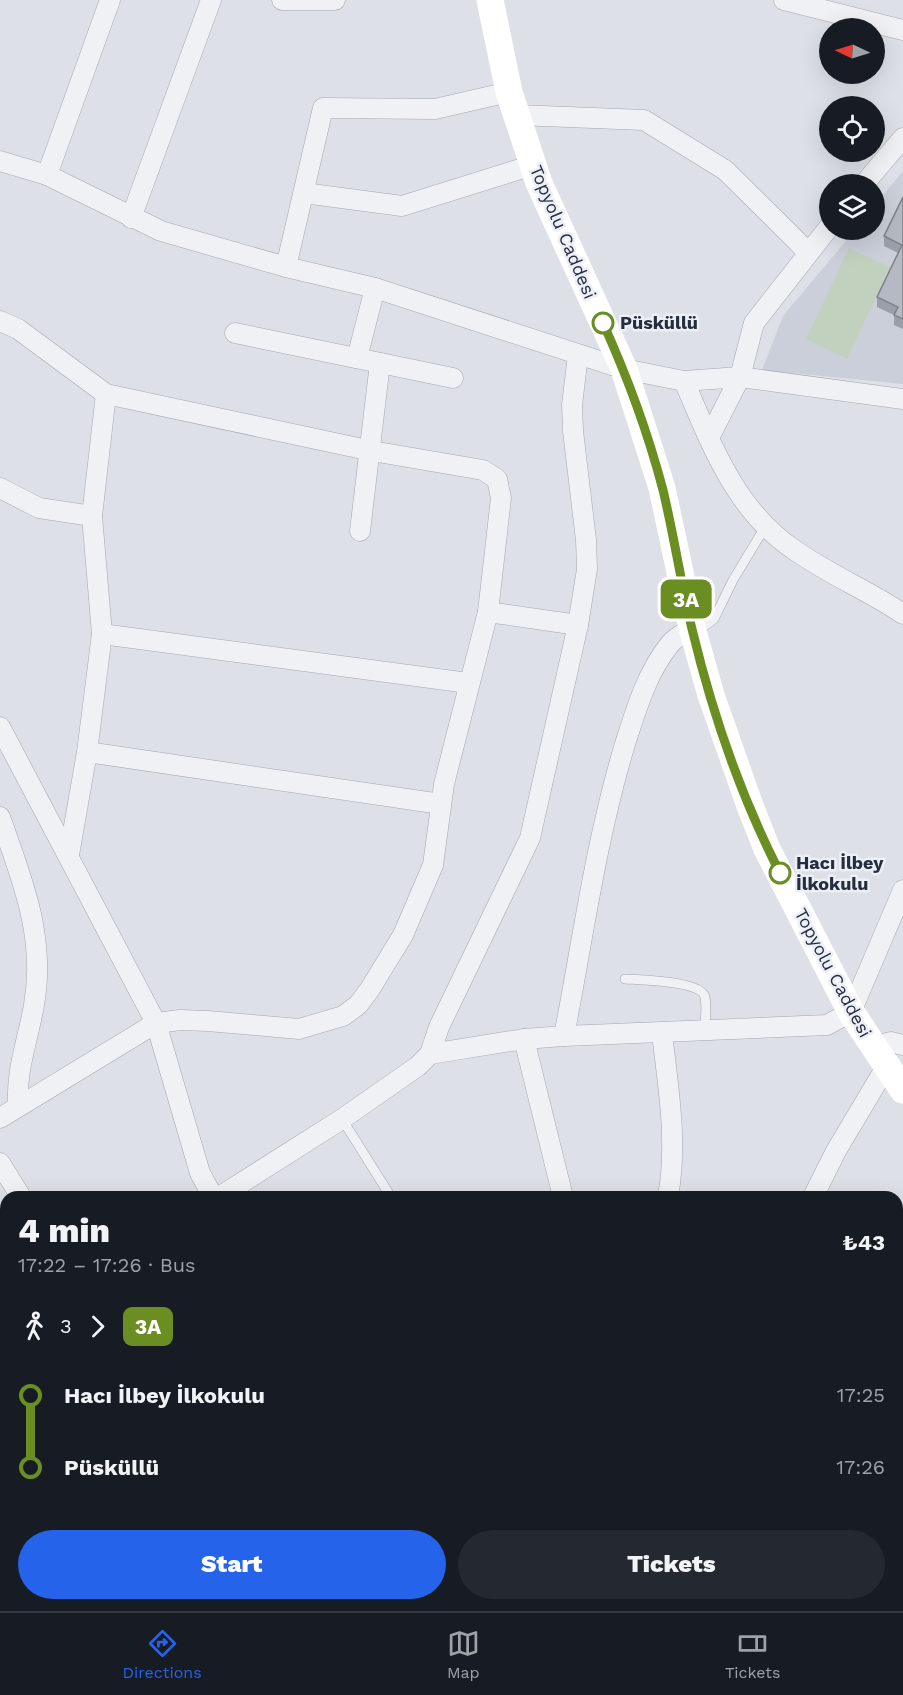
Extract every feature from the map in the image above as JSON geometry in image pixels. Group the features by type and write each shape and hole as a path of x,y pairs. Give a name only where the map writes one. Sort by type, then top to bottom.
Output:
{"street":[{"path":"47,175 110,0"},
{"path":"131,218 211,0"},
{"path":"282,0 335,0"},
{"name":"Topyolu Caddesi","path":"490,0 513,103 533,165 624,369 662,488 692,628 729,751 767,849 851,1012 903,1090"},
{"path":"784,0 903,30"},
{"path":"286,267 323,108 435,109 513,103 644,120 725,170 808,252"},
{"path":"872,174 903,138"},
{"path":"0,161 47,175 161,231 286,267 375,288 624,369 684,381 740,377 903,399"},
{"path":"304,193 402,206 533,165"},
{"path":"709,438 740,377 754,323 819,239"},
{"path":"357,358 375,288"},
{"path":"0,321 18,329 106,394 370,450 483,470 497,479 501,498 488,612 468,683 441,804 433,865 403,935 358,1005 343,1016 299,1029 208,1021 180,1020 156,1023 0,1118"},
{"path":"235,333 453,378"},
{"path":"228,1191 342,1119 418,1066 429,1054 439,1028 530,837 578,625 586,569 586,540 572,405 578,355"},
{"path":"360,531 380,363"},
{"path":"684,381 734,487 765,527 796,552 901,606"},
{"path":"69,855 87,753 102,634 92,516 106,394"},
{"path":"0,488 39,508 92,516"},
{"path":"488,612 578,625"},
{"path":"564,1036 594,866 611,792 635,714 656,666 670,644 692,628"},
{"path":"102,634 468,683"},
{"path":"0,726 156,1023 200,1173 210,1191"},
{"path":"87,753 441,804"},
{"path":"0,817 31,903 37,938 38,972 34,1006 19,1061 18,1105"},
{"path":"429,1054 524,1039 564,1036 827,1025 851,1012 903,890"},
{"path":"662,1033 672,1123 672,1163 669,1191"},
{"path":"524,1039 562,1191"},
{"path":"816,1191 880,1056 891,1042 903,1045"},
{"path":"0,1163 17,1191"}],"lane":[{"path":"692,628 703,627 714,619 733,580 765,527"},
{"path":"625,979 689,985 700,990 705,996 705,1030"},
{"path":"342,1119 387,1191"}],"shaded area":[{"path":"903,171 903,384 762,370 783,316 847,240 885,240 885,193"}],"green space":[{"path":"849,248 890,267 847,359 806,339"}],"building":[{"path":"903,197 903,319 894,315 898,307 877,297 902,245 885,236"}],"bus line":[{"name":"3A","path":"603,323 624,369 662,488 692,628 729,751 767,849 780,873"}],"place":[{"name":"Püsküllü","path":"603,323"},
{"name":"Hacı İlbey İlkokulu","path":"780,873"}]}
